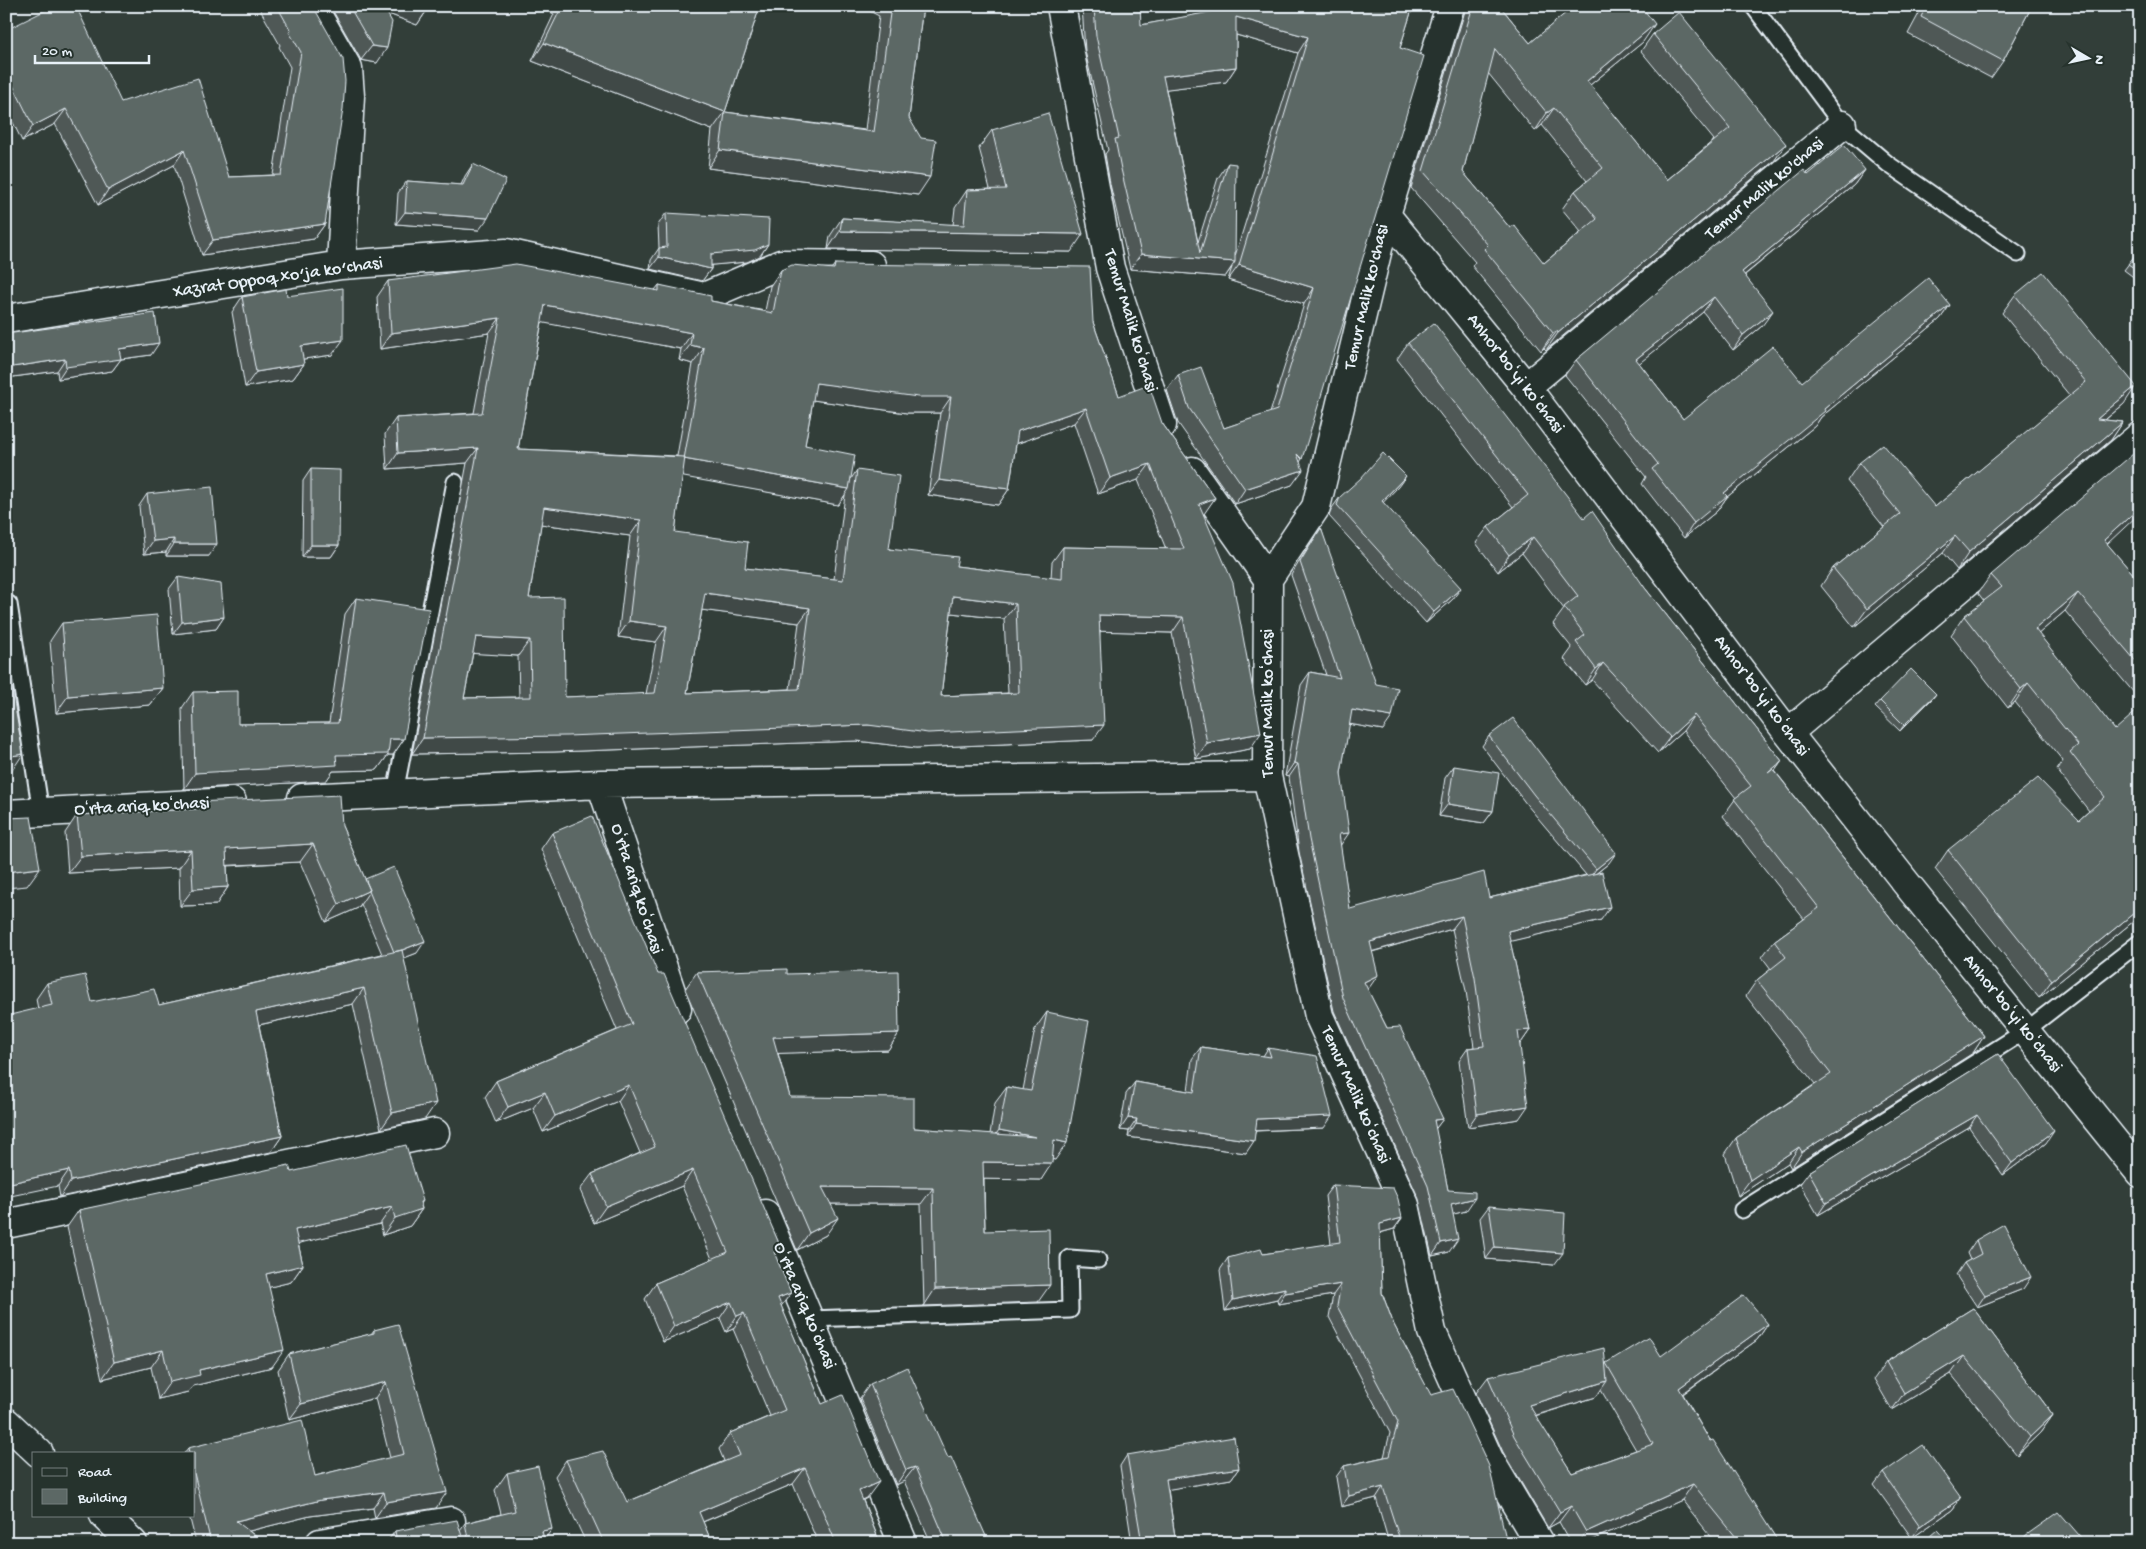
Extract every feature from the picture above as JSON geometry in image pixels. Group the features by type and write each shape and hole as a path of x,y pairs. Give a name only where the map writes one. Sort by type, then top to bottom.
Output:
{"street":[{"path":"312,6 348,69 350,96 341,265"},
{"name":"Temur Malik koʻchasi","path":"1061,6 1110,268 1164,430 1268,579 1267,776 1319,1016 1405,1206 1432,1332 1489,1459 1539,1543"},
{"name":"Temur Malik ko'chasi","path":"1268,579 1316,507 1386,215 1450,6"},
{"name":"Temur Malik ko'chasi","path":"1526,387 1842,125"},
{"name":"Anhor boʻyi koʻchasi","path":"1386,215 1526,387 1788,733 1912,891 2140,1174"},
{"name":"Xazrat Oppoq xo‘ja ko‘chasi","path":"6,319 341,265 506,253 704,297 781,264 891,265"},
{"path":"1080,268 1110,268"},
{"path":"1788,733 2140,436"},
{"path":"601,784 1267,776"},
{"name":"Oʻrta ariq koʻchasi","path":"6,814 395,792 601,784 672,998 688,1034"},
{"path":"6,1224 435,1133"},
{"name":"Oʻrta ariq koʻchasi","path":"755,1190 902,1543"},
{"path":"6,1422 38,1452"},
{"path":"105,1516 133,1543"},
{"path":"320,1543 450,1521"}],"lane":[{"path":"1753,6 1842,125 1888,164 2018,254"},
{"path":"395,792 455,482"},
{"path":"10,604 41,813"},
{"path":"1742,1210 2026,1031 2140,942"},
{"path":"810,1319 1070,1310 1069,1258 1098,1260"}],"building":[{"path":"54,6 76,6 121,102 198,78 229,177 281,175 301,52 277,6 313,6 343,59 345,81 343,109 325,224 213,240 184,150 108,190 66,109 33,126 8,75 6,75 6,30"},
{"path":"349,6 383,6 392,22 387,48 372,46"},
{"path":"562,6 760,6 725,112 544,43"},
{"path":"891,6 923,6 909,118 921,138 936,140 930,177 720,150 725,112 874,132"},
{"path":"1094,6 1140,6 1141,25 1215,11 1216,6 1413,6 1400,48 1424,56 1302,459 1297,454 1303,470 1245,489 1189,408 1178,375 1201,367 1224,428 1277,410 1314,288 1239,265 1308,37 1236,17 1236,67 1163,76 1200,253 1228,163 1236,164 1235,262 1141,254 1115,139 1119,138 1096,36"},
{"path":"1473,6 1500,6 1530,43 1574,6 1641,6 1655,24 1587,81 1667,180 1730,128 1653,34 1679,12 1786,144 1558,333 1557,331 1553,333 1484,249 1488,245 1423,171","holes":["1495,49 1547,113 1554,108 1603,168 1575,191 1597,219 1544,263 1514,225 1510,228 1463,172"]},
{"path":"1926,6 2032,6 2003,61 1921,17"},
{"path":"1048,113 1083,234 840,231 842,218 964,225 967,190 1006,189 992,130"},
{"path":"1844,145 1865,170 1742,272 1773,311 1743,335 1714,297 1636,359 1683,419 1773,346 1802,382 1928,278 1950,305 1824,409 1825,411 1724,493 1727,496 1694,523 1652,469 1658,464 1576,360 1804,170 1808,175"},
{"path":"473,164 506,180 488,218 405,212 407,181 463,185"},
{"path":"666,213 769,219 768,244 755,250 711,254 711,269 659,257 659,248 667,247"},
{"path":"2140,249 2140,272 2128,264"},
{"path":"516,264 659,291 659,285 711,296 711,301 773,313 781,270 792,265 834,269 835,264 1090,267 1093,322 1119,396 1149,385 1162,423 1215,498 1199,504 1233,583 1261,733 1207,743 1183,617 1099,615 1104,725 928,733 868,725 566,736 423,738 478,448 398,453 396,418 482,413 500,318 391,333 388,281","holes":["545,305 692,333 690,345 704,348 684,457 518,449","816,383 918,397 951,397 939,480 1009,489 1018,431 1086,408 1110,478 1150,464 1184,549 1063,547 1062,579 956,566 958,557 889,549 899,476 857,470 843,580 745,568 748,542 675,532 685,459 849,489 855,455 805,445","544,507 641,520 629,621 667,626 655,693 565,697 564,597 529,598","705,593 810,608 799,689 687,693","953,596 1016,604 1019,693 941,696","476,637 530,640 531,697 464,698"]},
{"path":"2043,272 2136,386 2097,419 2123,422 1969,552 1955,536 1867,609 1833,568 1900,514 1859,463 1883,444 1935,507 2086,382 2015,295"},
{"path":"343,288 343,340 301,346 304,364 256,372 242,297 286,289 287,296"},
{"path":"155,313 159,343 119,349 121,359 66,367 65,359 6,368 6,334"},
{"path":"1434,323 1584,518 1592,511 1645,588 1782,761 1768,773 1773,769 1984,1036 1802,1152 1799,1147 1750,1180 1736,1138 1831,1074 1757,980 1786,957 1774,941 1819,908 1734,799 1751,786 1694,715 1670,737 1603,663 1596,669 1576,642 1585,635 1564,607 1578,596 1533,537 1509,555 1488,527 1528,495 1408,343"},
{"path":"2140,448 2140,507 2104,540 2140,582 2140,666 2078,593 2035,629 2115,730 2140,708 2140,908 2052,980 1948,850 2038,778 2079,820 2105,797 2070,752 2078,745 2028,683 2021,689 1964,616 2002,587 1991,575"},
{"path":"1383,453 1406,476 1382,501 1461,588 1434,612 1337,505 1340,497 1361,478"},
{"path":"311,469 340,470 339,545 311,545"},
{"path":"212,487 217,544 174,544 174,539 153,541 147,494"},
{"path":"1321,528 1376,684 1398,688 1392,717 1352,710 1341,773 1349,833 1339,834 1350,909 1484,872 1489,898 1602,872 1610,907 1508,931 1530,1030 1518,1031 1528,1106 1477,1114 1468,1048 1484,1046 1475,978 1462,916 1370,942 1378,975 1364,982 1387,1028 1400,1027 1443,1119 1434,1120 1448,1190 1475,1192 1475,1198 1451,1204 1458,1239 1441,1243 1428,1186 1343,998 1309,839 1298,764 1294,763 1310,672 1340,678 1300,562"},
{"path":"178,577 221,584 224,617 182,622"},
{"path":"356,598 429,609 404,739 390,739 388,754 336,755 337,765 195,773 193,692 238,691 238,724 338,723"},
{"path":"157,615 163,688 68,696 62,623"},
{"path":"6,654 23,754 6,757"},
{"path":"1911,669 1936,694 1904,725 1880,701"},
{"path":"1513,718 1616,853 1596,869 1534,795 1489,736"},
{"path":"1454,766 1499,773 1493,811 1448,804"},
{"path":"340,795 342,826 370,890 339,904 313,844 226,849 228,887 193,889 191,850 81,856 77,815 197,809 197,802"},
{"path":"592,816 658,974 664,974 781,1248 774,1252 791,1293 778,1298 822,1404 843,1395 879,1482 859,1491 880,1543 836,1543 805,1468 699,1512 712,1543 604,1543 566,1460 603,1451 627,1502 740,1455 730,1433 785,1410 744,1313 737,1316 731,1302 674,1326 656,1283 728,1252 693,1170 606,1206 592,1174 655,1147 629,1085 555,1116 545,1092 508,1107 496,1081 632,1024 552,833"},
{"path":"31,817 40,868 6,872 6,818"},
{"path":"394,867 425,941 394,952 365,879"},
{"path":"402,950 436,1103 392,1113 364,988 256,1012 282,1136 71,1181 69,1170 6,1184 6,1016 52,1005 47,983 85,975 92,1002 154,989 159,1005"},
{"path":"787,969 787,974 898,971 899,1033 773,1037 790,1097 914,1098 914,1128 1036,1137 999,1130 1007,1087 1031,1091 1047,1012 1089,1021 1067,1143 1054,1140 1052,1163 983,1162 985,1231 1049,1229 1050,1285 935,1289 933,1188 822,1187 838,1218 809,1233 697,972"},
{"path":"1201,1047 1271,1057 1268,1048 1317,1056 1332,1116 1257,1119 1254,1141 1136,1124 1137,1119 1128,1118 1135,1082 1194,1092"},
{"path":"1998,1054 2054,1131 2012,1163 1977,1115 1826,1203 1809,1172"},
{"path":"406,1145 423,1201 420,1202 422,1209 395,1218 392,1207 295,1230 303,1265 266,1274 284,1350 199,1370 200,1375 170,1382 163,1350 114,1362 79,1210 289,1165 291,1172"},
{"path":"1333,1185 1393,1188 1398,1199 1402,1218 1380,1224 1382,1293 1394,1325 1431,1395 1453,1389 1489,1466 1507,1543 1401,1543 1383,1487 1349,1496 1344,1466 1389,1456 1398,1422 1337,1306 1341,1284 1285,1293 1285,1288 1233,1300 1228,1258 1261,1249 1263,1254 1340,1242"},
{"path":"1489,1206 1565,1213 1563,1253 1495,1247"},
{"path":"2004,1224 2031,1277 1985,1295 1964,1263 1981,1254 1976,1240"},
{"path":"1744,1295 1768,1324 1679,1388 1710,1441 1713,1440 1779,1543 1726,1543 1736,1537 1693,1484 1586,1532 1571,1506 1560,1512 1514,1436 1488,1377 1604,1348 1607,1381 1529,1405 1572,1473 1653,1444 1606,1363 1649,1337 1661,1356"},
{"path":"1973,1308 2053,1415 2030,1437 1964,1356 1904,1393 1886,1362"},
{"path":"398,1324 447,1492 386,1502 384,1492 321,1500 236,1521 264,1543 211,1543 195,1477 195,1452 189,1452 188,1448 302,1420 315,1476 404,1454 386,1382 301,1404 289,1354 374,1333 374,1330"},
{"path":"907,1367 948,1458 951,1457 989,1543 947,1543 915,1467 906,1470 870,1384"},
{"path":"1234,1437 1239,1468 1166,1479 1176,1543 1142,1543 1127,1455"},
{"path":"1923,1445 1961,1498 1920,1526 1883,1473"},
{"path":"538,1466 552,1529 542,1531 545,1543 469,1543 465,1523 515,1511 507,1473"},
{"path":"2059,1512 2086,1543 2032,1543 2025,1536"},
{"path":"457,1520 464,1543 397,1543 395,1531"},
{"path":"1938,1530 1950,1543 1923,1543"}]}
